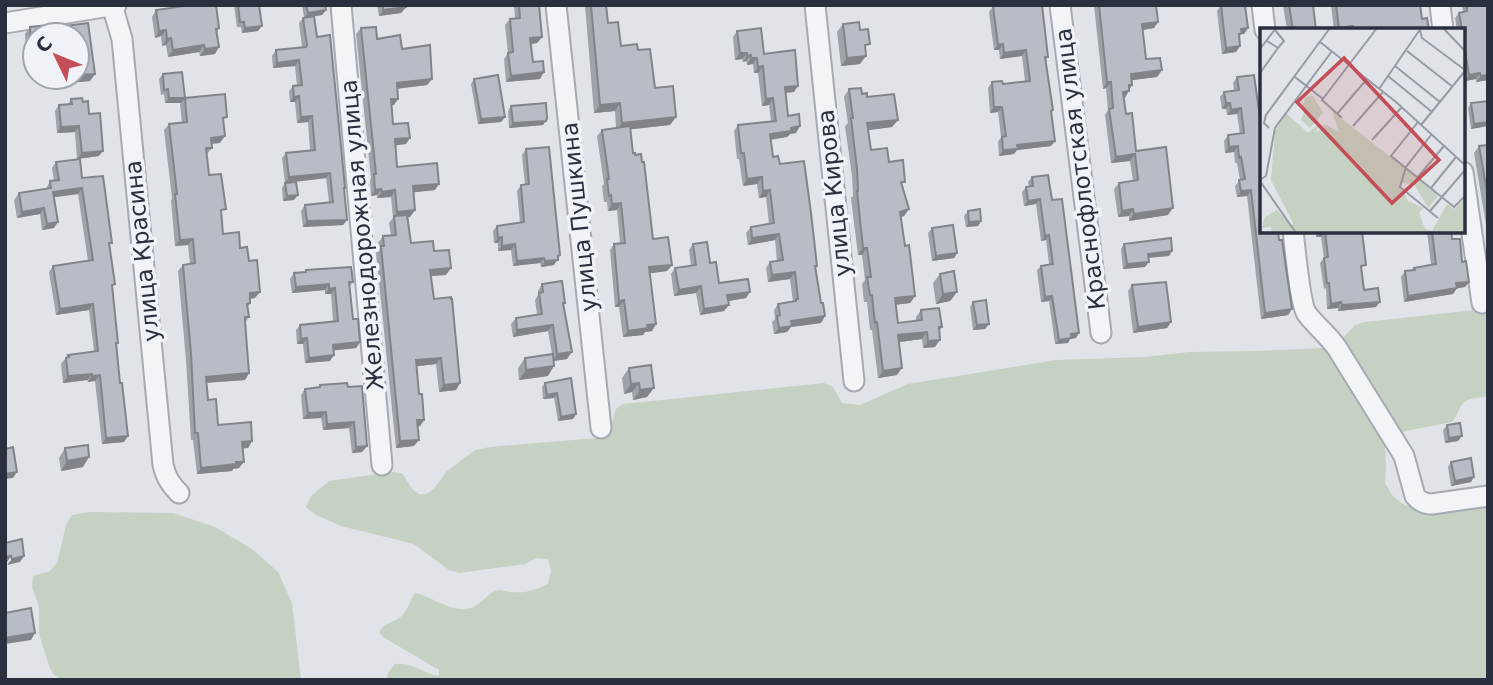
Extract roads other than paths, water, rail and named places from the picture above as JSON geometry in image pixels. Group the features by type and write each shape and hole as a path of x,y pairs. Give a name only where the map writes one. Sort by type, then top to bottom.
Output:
{"street":[{"path":"5,23 113,5"},
{"name":"улица Красина","path":"113,5 122,39 163,465 167,478 179,493"},
{"name":"Железнодорожная улица","path":"341,5 382,465"},
{"name":"улица Пушкина","path":"556,5 601,428"},
{"name":"улица Кирова","path":"815,5 854,381"},
{"name":"Краснофлотская улица","path":"1060,5 1101,333"},
{"path":"1262,5 1265,28"},
{"path":"1440,5 1443,28"},
{"path":"1465,186 1482,303"},
{"path":"1293,233 1304,309 1329,336 1404,456 1415,496 1426,504 1488,496"}]}
